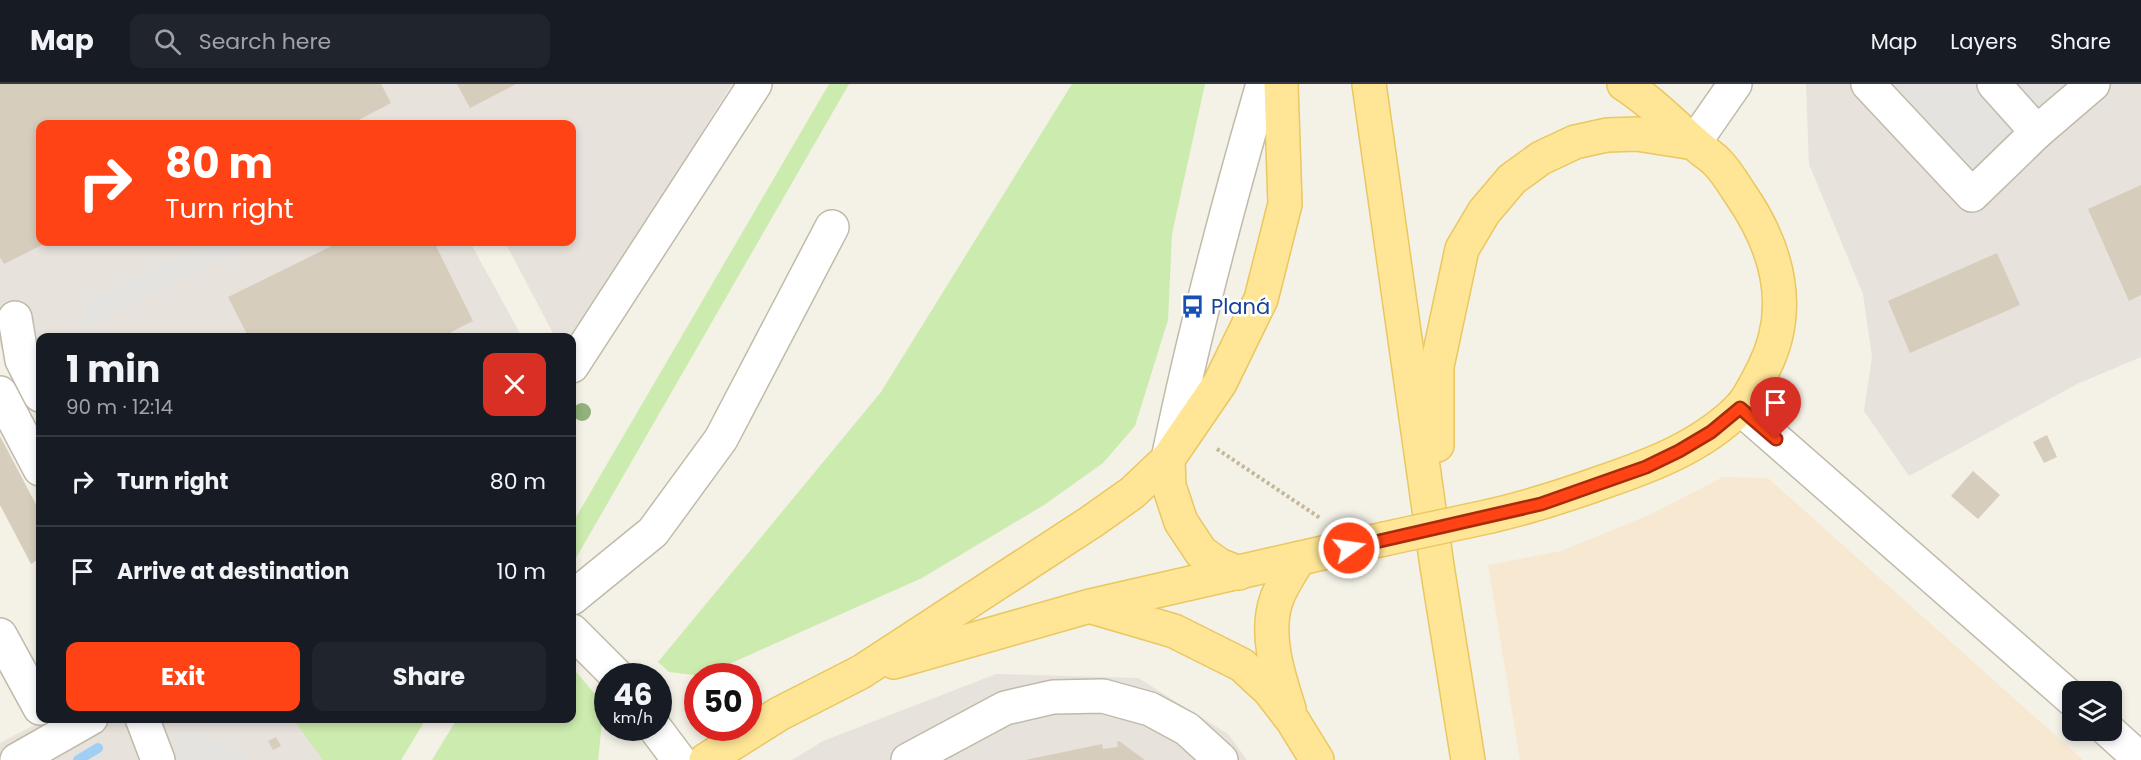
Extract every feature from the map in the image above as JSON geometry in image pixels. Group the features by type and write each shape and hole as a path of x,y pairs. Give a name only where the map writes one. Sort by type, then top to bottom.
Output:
{"main road":[{"path":"706,760 779,714 861,672 1091,522 1132,492 1168,459 1220,383 1261,298 1285,204 1281,84"},
{"path":"1369,84 1437,566 1468,760"},
{"path":"861,672 1090,606 1541,504 1646,467 1711,432 1740,408 1753,390 1772,353 1778,326 1780,296 1777,272 1769,246 1755,216 1718,163 1644,97 1624,84"},
{"path":"1437,566 1437,366 1462,249 1484,212 1512,178 1541,158 1575,142 1607,135 1637,134 1694,143"},
{"path":"1168,459 1169,486 1181,522 1201,552 1219,565 1239,573"},
{"path":"1293,721 1277,673 1272,632 1273,612 1278,596 1298,560"},
{"path":"1090,606 1174,631 1242,665 1269,690 1293,721 1317,760"}],"street":[{"path":"576,360 755,84"},
{"path":"1168,459 1232,191 1263,84"},
{"path":"1694,143 1735,84"},
{"path":"1868,84 1972,195 2037,132 2093,84"},
{"path":"1994,84 2037,132"},
{"path":"576,595 653,532 721,440 832,227"},
{"path":"15,318 22,360 36,387"},
{"path":"0,393 36,456"},
{"path":"1740,408 2062,690"},
{"path":"576,635 604,663"},
{"path":"0,636 36,701"},
{"path":"908,760 1005,708 1053,697 1103,696 1150,709 1187,729 1221,760"},
{"path":"17,760 52,728 72,723"},
{"path":"144,723 159,759"},
{"path":"665,741 679,760"},
{"path":"2120,741 2141,760"}],"path":[{"path":"1189,429 1318,518 1326,518 1331,552"}],"shaded area":[{"path":"0,84 732,84 576,336 576,333 553,333 507,246 576,246 576,120 36,120 36,246 472,246 520,333 36,333 36,354 10,365 0,345"},
{"path":"1806,84 2141,84 2141,357 2077,384 1909,476 1864,411 1872,357 1863,294 1809,164"},
{"path":"1852,84 2119,84 1973,218"},
{"path":"198,246 242,246 239,253 76,333 89,299"},
{"path":"1723,477 1768,478 2083,760 1520,760 1488,565 1561,551 1649,515"},
{"path":"996,674 1138,678 1228,734 1247,760 792,760 823,741"},
{"path":"38,723 363,723 358,760 0,760 0,743"},
{"path":"188,724 249,760 167,760"}],"green space":[{"path":"829,84 849,84 576,558 576,517"},
{"path":"1072,84 1205,84 1172,234 1168,320 1135,426 1103,463 1044,505 922,578 731,663 684,663 684,674 672,672 672,663 659,663 881,392"},
{"path":"576,672 594,693 594,741 600,741 598,760 432,760 455,723 576,723"},
{"path":"296,723 424,723 401,760 323,760"}],"building":[{"path":"0,84 381,84 391,103 359,120 36,120 36,246 40,246 4,264 0,257"},
{"path":"457,84 516,84 470,108"},
{"path":"2141,185 2141,295 2129,301 2088,209"},
{"path":"332,246 436,246 473,321 451,333 246,333 228,297"},
{"path":"1997,253 2020,305 1910,353 1888,301"},
{"path":"2047,435 2057,457 2044,463 2033,442"},
{"path":"0,436 36,504 36,561 31,564 0,505"},
{"path":"1973,471 2000,495 1978,519 1951,496"},
{"path":"276,737 281,746 273,750 268,741"},
{"path":"1119,741 1145,760 1025,760 1102,744 1103,749 1118,747 1117,742"}],"waterway":[{"path":"78,760 98,748"}],"place":[{"name":"Planá","path":"1193,306"}],"route":[{"path":"1349,548 1541,504 1646,467 1711,432 1740,408 1776,439"}]}
